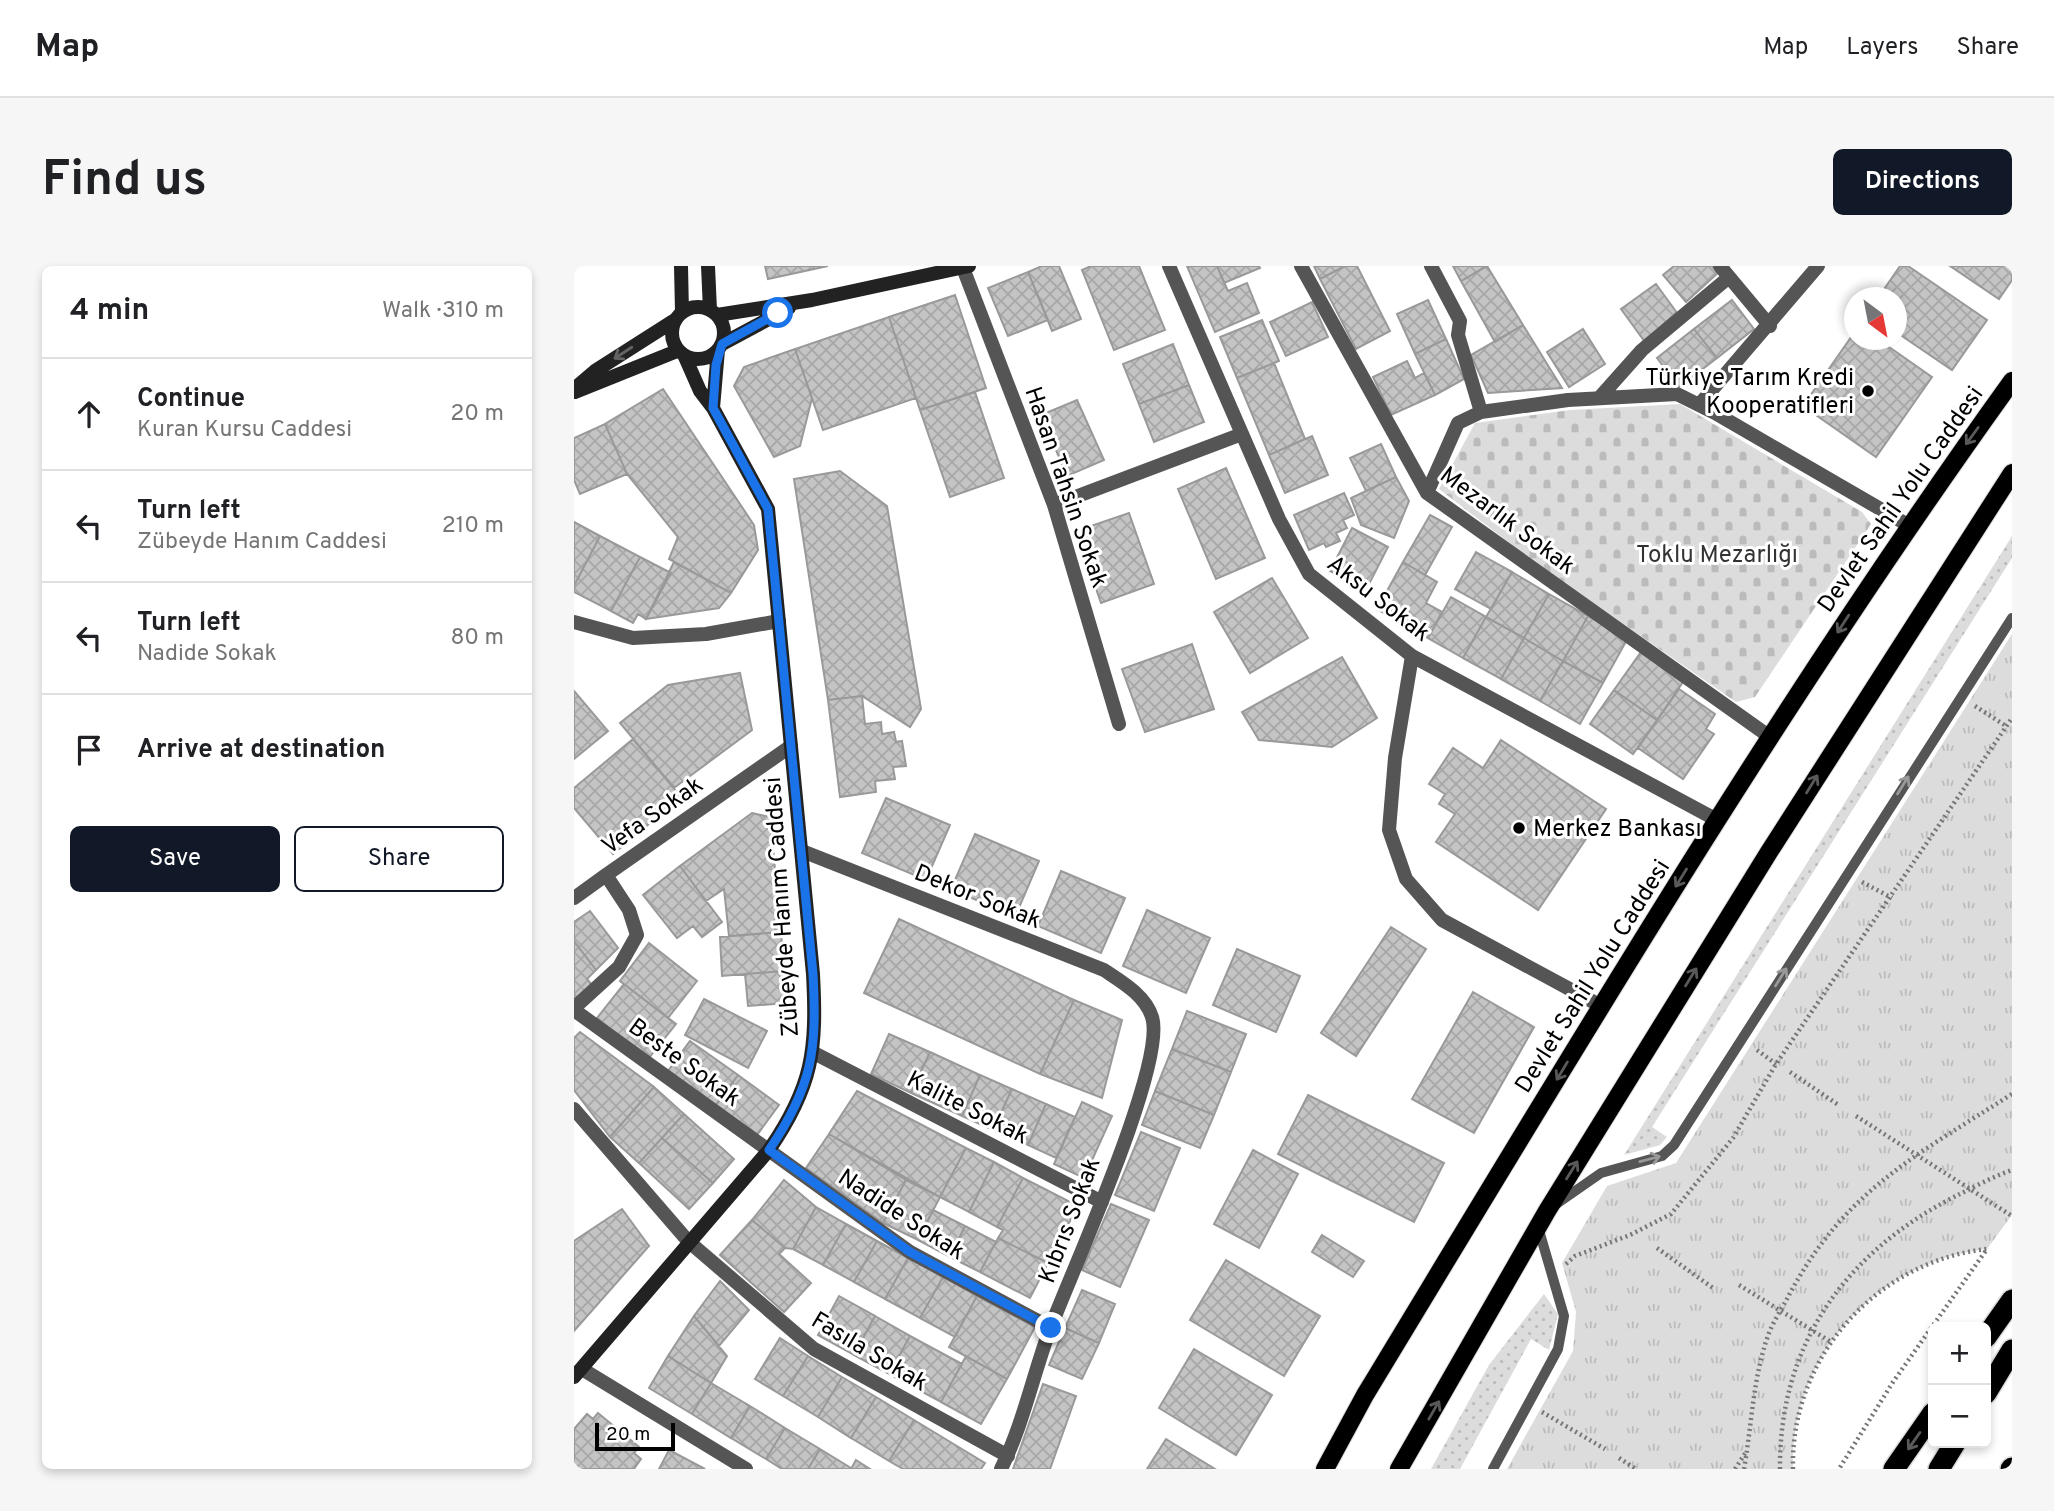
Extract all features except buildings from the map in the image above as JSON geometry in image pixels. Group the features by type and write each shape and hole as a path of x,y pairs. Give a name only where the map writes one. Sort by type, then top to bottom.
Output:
{"highway":[{"path":"1991,1331 2012,1300"},
{"path":"1990,1385 2012,1350"},
{"path":"1894,1469 1928,1420"},
{"path":"1939,1469 1952,1448"}],"main road":[{"name":"Devlet Sahil Yolu Caddesi","path":"1325,1469 1365,1395 1717,820 1908,525 2012,381"},
{"path":"1399,1469 1542,1218 1769,852 2012,473"}],"street":[{"name":"Zübeyde Hanım Caddesi","path":"578,1373 688,1241 769,1150 793,1116 814,1053 816,1031 802,851 768,509 671,336 678,316 681,266"},
{"path":"708,266 714,312 724,329 713,408"},
{"name":"Aksu Sokak","path":"1169,266 1279,519 1309,574 1412,656 1717,820"},
{"name":"Mezarlık Sokak","path":"1301,266 1427,493 1770,737"},
{"path":"1431,266 1460,321 1458,335 1481,412"},
{"path":"1699,405 1818,266"},
{"path":"574,391 594,371 696,307 714,312 812,300 966,267"},
{"name":"Hasan Tahsin Sokak","path":"966,267 1054,505 1119,724"},
{"path":"1601,396 1642,350 1724,272 1769,326"},
{"path":"574,391 681,354 703,360 778,313 812,300"},
{"path":"1427,493 1458,424 1481,412 1601,396 1676,394 1908,525"},
{"path":"1054,505 1241,434"},
{"path":"574,622 633,638 706,634 779,621"},
{"path":"1412,656 1395,758 1389,830 1406,879 1442,919 1601,1006"},
{"name":"Vefa Sokak","path":"574,1009 619,967 636,935 629,910 606,875 791,746"},
{"name":"Dekor Sokak","path":"802,851 1104,970 1133,989"},
{"path":"574,898 606,875"},
{"name":"Kıbrıs Sokak","path":"1004,1462 1051,1328 1102,1202 1153,1053 1152,1017 1133,989"},
{"name":"Beste Sokak","path":"574,1009 769,1150"},
{"name":"Kalite Sokak","path":"814,1053 1102,1202"},
{"name":"Fasıla Sokak","path":"574,1109 688,1241 814,1349 1004,1462"},
{"name":"Nadide Sokak","path":"769,1150 910,1252 1051,1328"},
{"path":"578,1373 746,1469"}],"lane":[{"path":"1493,1469 1558,1349 1564,1316 1552,1275 1542,1218 1601,1173 1662,1156 1674,1145 2012,618"}],"path":[{"path":"1968,701 2006,726"},
{"path":"1552,1275 1575,1256 1630,1235 1671,1214 1733,1138 1776,1064 1892,898 2012,718"},
{"path":"1857,880 1892,898"},
{"path":"1751,1046 1776,1064"},
{"path":"1790,1072 1840,1106"},
{"path":"1744,1469 1756,1382 1770,1331 1805,1266 1835,1226 1860,1199 1915,1153 2012,1094"},
{"path":"1856,1116 2012,1216"},
{"path":"1780,1469 1784,1403 1812,1330 1857,1267 1888,1237 1917,1216 2012,1170"},
{"path":"1657,1248 1713,1288"},
{"path":"1793,1469 1795,1426 1802,1399 1815,1368 1831,1342 1857,1312 1895,1280 1926,1262 1962,1252 1987,1249 1893,1382 1839,1469"},
{"path":"1739,1285 1831,1342"},
{"path":"1540,1411 1605,1449"},
{"path":"1735,1469 1747,1450"},
{"path":"1619,1458 1636,1469"}],"green space":[{"name":"Toklu Mezarlığı","path":"1680,404 1862,512 1871,524 1755,697 1736,702 1541,567 1439,489 1475,423 1570,410"},
{"path":"2012,536 2012,558 1652,1127 1667,1137 1660,1145 1624,1155"},
{"path":"2012,634 2012,1215 1987,1249 1947,1257 1910,1273 1876,1294 1848,1322 1824,1353 1807,1389 1796,1428 1793,1469 1507,1469 1573,1351 1576,1312 1562,1263 1607,1186 1676,1163"},
{"path":"1544,1294 1558,1314 1549,1350 1531,1339 1460,1469 1431,1469 1489,1365"}],"place":[{"name":"Türkiye Tarım Kredi Kooperatifleri","path":"1868,391"},
{"name":"Merkez Bankası","path":"1519,828"}],"route":[{"path":"778,313 722,344 718,350 713,408 768,509 813,974 816,1031 814,1053 793,1116 769,1150 910,1252 1051,1328"}]}
